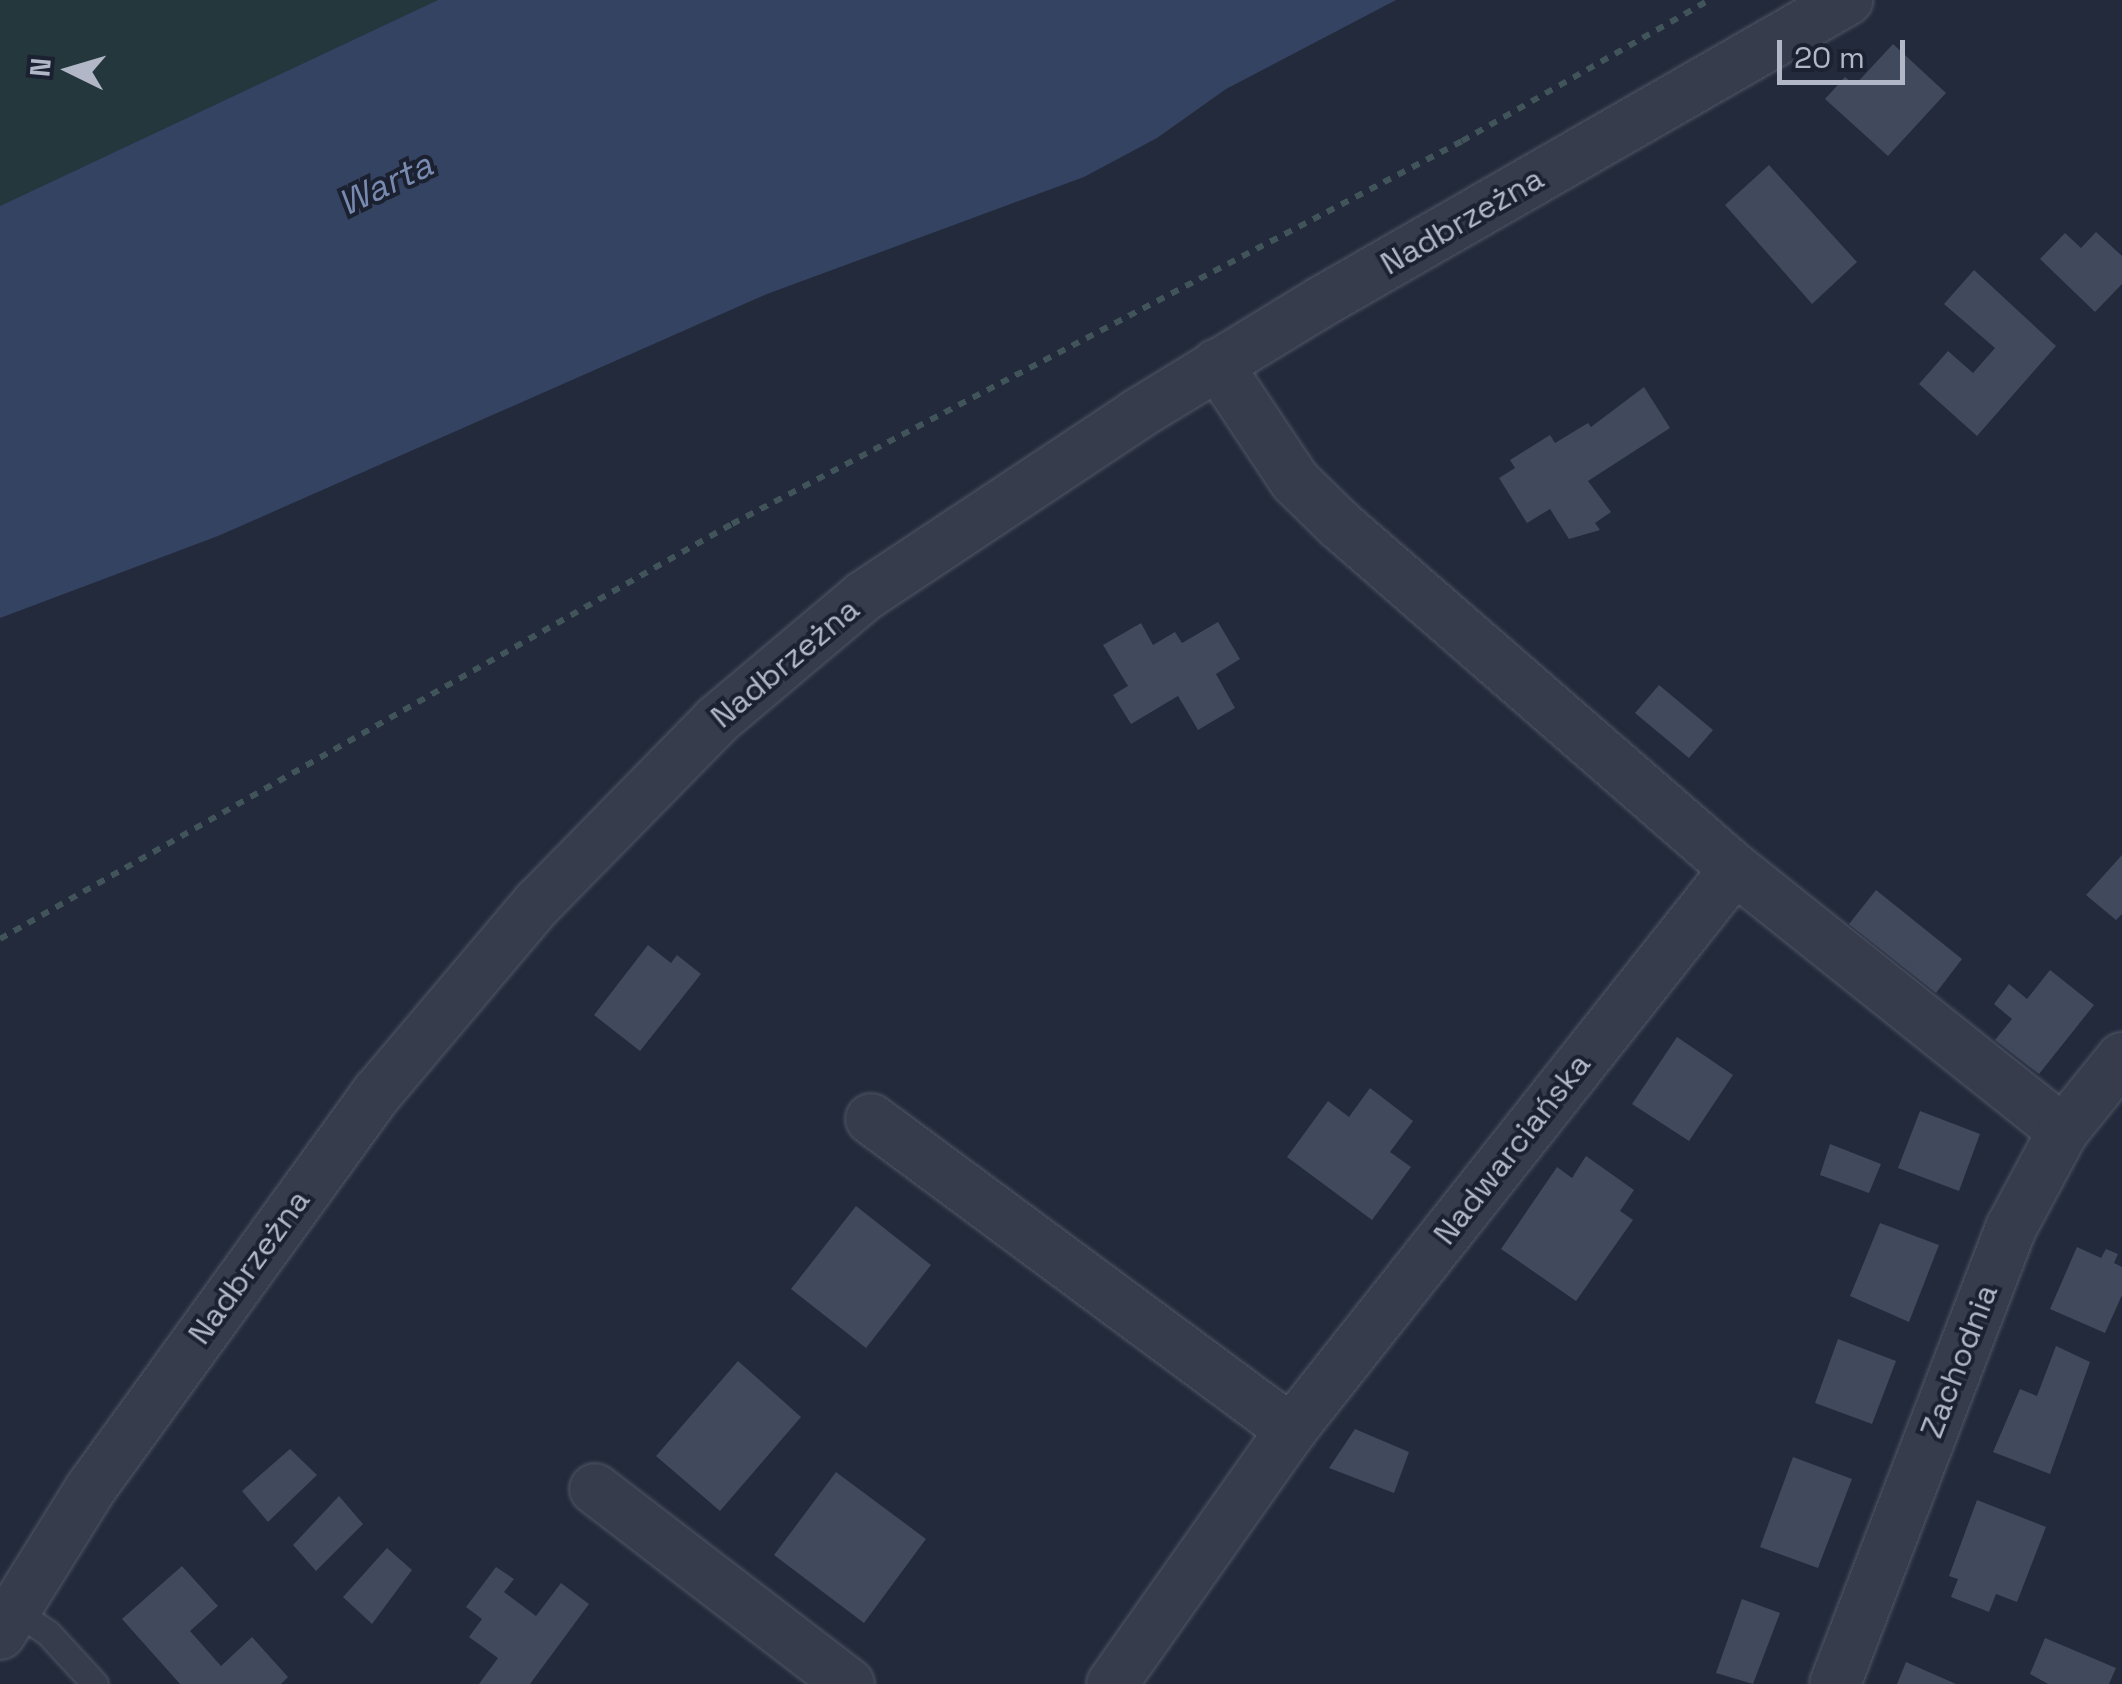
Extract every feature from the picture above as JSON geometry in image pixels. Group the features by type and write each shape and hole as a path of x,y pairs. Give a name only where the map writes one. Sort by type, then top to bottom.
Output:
{"street":[{"name":"Nadbrzeżna","path":"7,1622 91,1488 354,1122 538,903 716,720 864,596 1217,364 1847,0"},
{"path":"1217,364 1314,501 1735,869 2063,1131"},
{"name":"Nadwarciańska","path":"1112,1684 1290,1430 1735,869"},
{"name":"Zachodnia","path":"1834,1684 2010,1228 2063,1131 2122,1058"},
{"path":"871,1119 1290,1430"},
{"path":"596,1489 849,1684"}],"lane":[{"path":"7,1622 48,1633 95,1684"}],"path":[{"path":"0,939 732,524 1444,150 1709,0"}],"green space":[{"path":"0,0 438,0 0,206"}],"water":[{"name":"Warta","path":"438,0 1396,0 1226,89 1157,138 1084,177 767,294 218,536 0,618 0,206"}],"building":[{"path":"1893,44 1946,93 1888,156 1825,99 1845,77 1855,85"},
{"path":"1769,165 1857,262 1812,304 1725,205"},
{"path":"2096,232 2122,256 2122,284 2095,312 2040,259 2065,233 2081,248"},
{"path":"1974,270 2056,346 1977,436 1919,384 1948,351 1973,373 1995,348 1944,304"},
{"path":"1644,387 1670,428 1588,481 1611,512 1595,523 1600,530 1569,539 1550,509 1527,523 1499,478 1515,468 1510,460 1550,435 1555,443 1588,423 1591,427"},
{"path":"1218,622 1240,659 1216,674 1235,708 1198,730 1178,696 1131,724 1113,695 1128,686 1103,645 1141,623 1153,645 1175,632 1182,643"},
{"path":"1659,685 1713,730 1689,758 1635,713"},
{"path":"2122,855 2122,914 2116,920 2086,895"},
{"path":"1876,890 1962,959 1936,993 1849,924"},
{"path":"648,945 671,963 677,955 701,974 640,1051 594,1015"},
{"path":"2050,970 2094,1005 2039,1074 1995,1040 2012,1019 1994,1004 2009,984 2027,999"},
{"path":"1677,1037 1733,1075 1689,1141 1632,1104"},
{"path":"1370,1088 1413,1121 1390,1152 1411,1167 1372,1220 1287,1157 1328,1101 1349,1117"},
{"path":"1920,1111 1980,1134 1959,1191 1898,1168"},
{"path":"1830,1144 1881,1164 1869,1193 1820,1175"},
{"path":"1586,1156 1634,1190 1620,1211 1633,1220 1576,1301 1501,1249 1557,1167 1572,1178"},
{"path":"856,1206 931,1265 866,1348 791,1289"},
{"path":"1880,1223 1939,1245 1909,1322 1850,1296"},
{"path":"2077,1247 2101,1258 2106,1249 2118,1254 2114,1263 2122,1267 2122,1295 2105,1333 2050,1309"},
{"path":"1838,1339 1896,1361 1872,1424 1815,1403"},
{"path":"2056,1346 2090,1362 2050,1474 1993,1452 2020,1389 2037,1396"},
{"path":"738,1361 801,1417 720,1511 656,1456"},
{"path":"1355,1429 1409,1452 1394,1493 1329,1468"},
{"path":"290,1449 317,1475 268,1522 242,1491"},
{"path":"1793,1457 1852,1479 1818,1568 1760,1547"},
{"path":"836,1472 926,1539 864,1623 774,1555"},
{"path":"339,1496 363,1524 316,1571 293,1545"},
{"path":"1977,1500 2046,1527 2017,1602 1996,1594 1989,1612 1951,1597 1958,1579 1949,1576"},
{"path":"387,1548 412,1570 372,1624 343,1597"},
{"path":"182,1566 218,1606 190,1631 221,1666 252,1637 288,1677 281,1684 180,1684 122,1619"},
{"path":"496,1567 514,1579 504,1592 536,1616 561,1583 589,1604 530,1684 479,1684 498,1658 469,1637 482,1619 466,1607"},
{"path":"1742,1599 1780,1613 1753,1684 1716,1673"},
{"path":"2045,1638 2116,1668 2109,1684 2048,1684 2030,1674"},
{"path":"1906,1662 1956,1684 1897,1684"}]}
